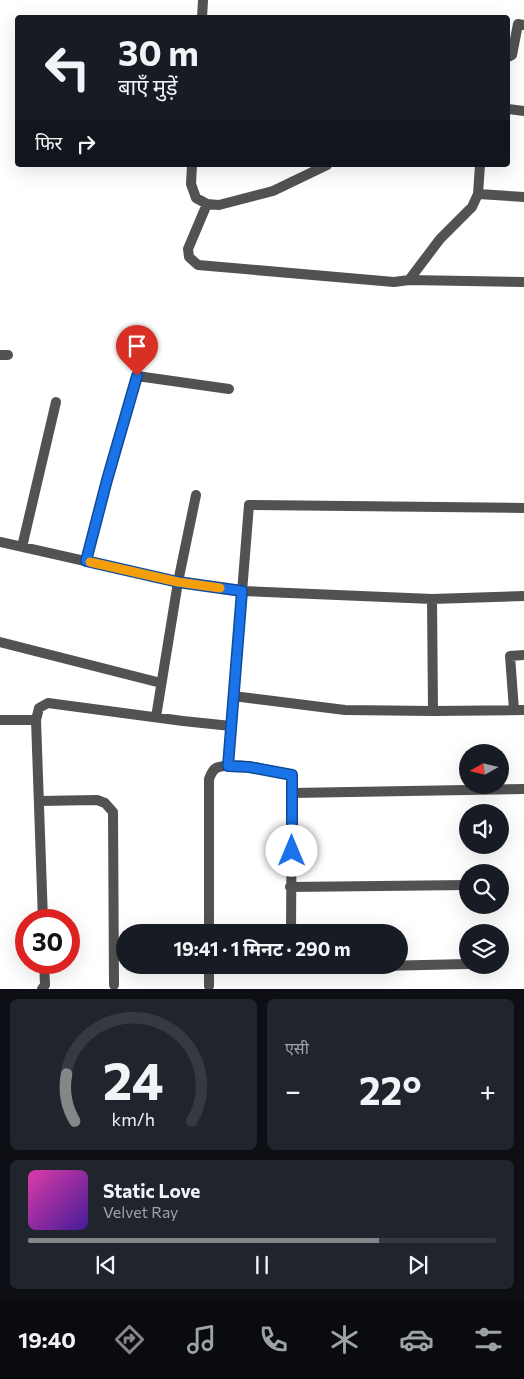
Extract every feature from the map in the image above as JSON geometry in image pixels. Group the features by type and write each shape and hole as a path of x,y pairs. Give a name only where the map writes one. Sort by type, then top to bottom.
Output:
{"street":[{"path":"202,15 203,0"},
{"path":"510,56 512,55 518,24 524,25"},
{"path":"510,109 524,111"},
{"path":"192,167 191,184 196,198 207,204 219,206 273,190 323,167"},
{"path":"409,280 440,239 472,207 478,194 480,167"},
{"path":"478,194 524,197"},
{"path":"207,204 188,249 189,257 198,265 394,282 409,280 524,282"},
{"path":"86,561 137,376 229,390"},
{"path":"22,547 56,402"},
{"path":"156,717 178,582 196,495"},
{"path":"228,766 249,505 524,508"},
{"path":"0,542 178,582 242,591 432,598 524,596"},
{"path":"432,598 433,711"},
{"path":"0,642 161,684"},
{"path":"234,696 345,710 519,710 510,656 524,655"},
{"path":"42,909 36,720 39,708 48,702 231,726"},
{"path":"0,720 36,720"},
{"path":"209,924 209,779 218,767 228,766 249,767 292,775 290,887 292,924"},
{"path":"292,793 524,789"},
{"path":"39,801 97,800 105,803 113,812 114,985"},
{"path":"290,887 459,885"},
{"path":"408,965 459,964"},
{"path":"42,989 45,985 45,974"},
{"path":"209,974 209,986"}],"slow traffic":[{"path":"90,562 178,582 220,588"}],"route":[{"path":"137,376 86,561 178,582 242,591 228,766 249,767 292,775 292,851"}]}
